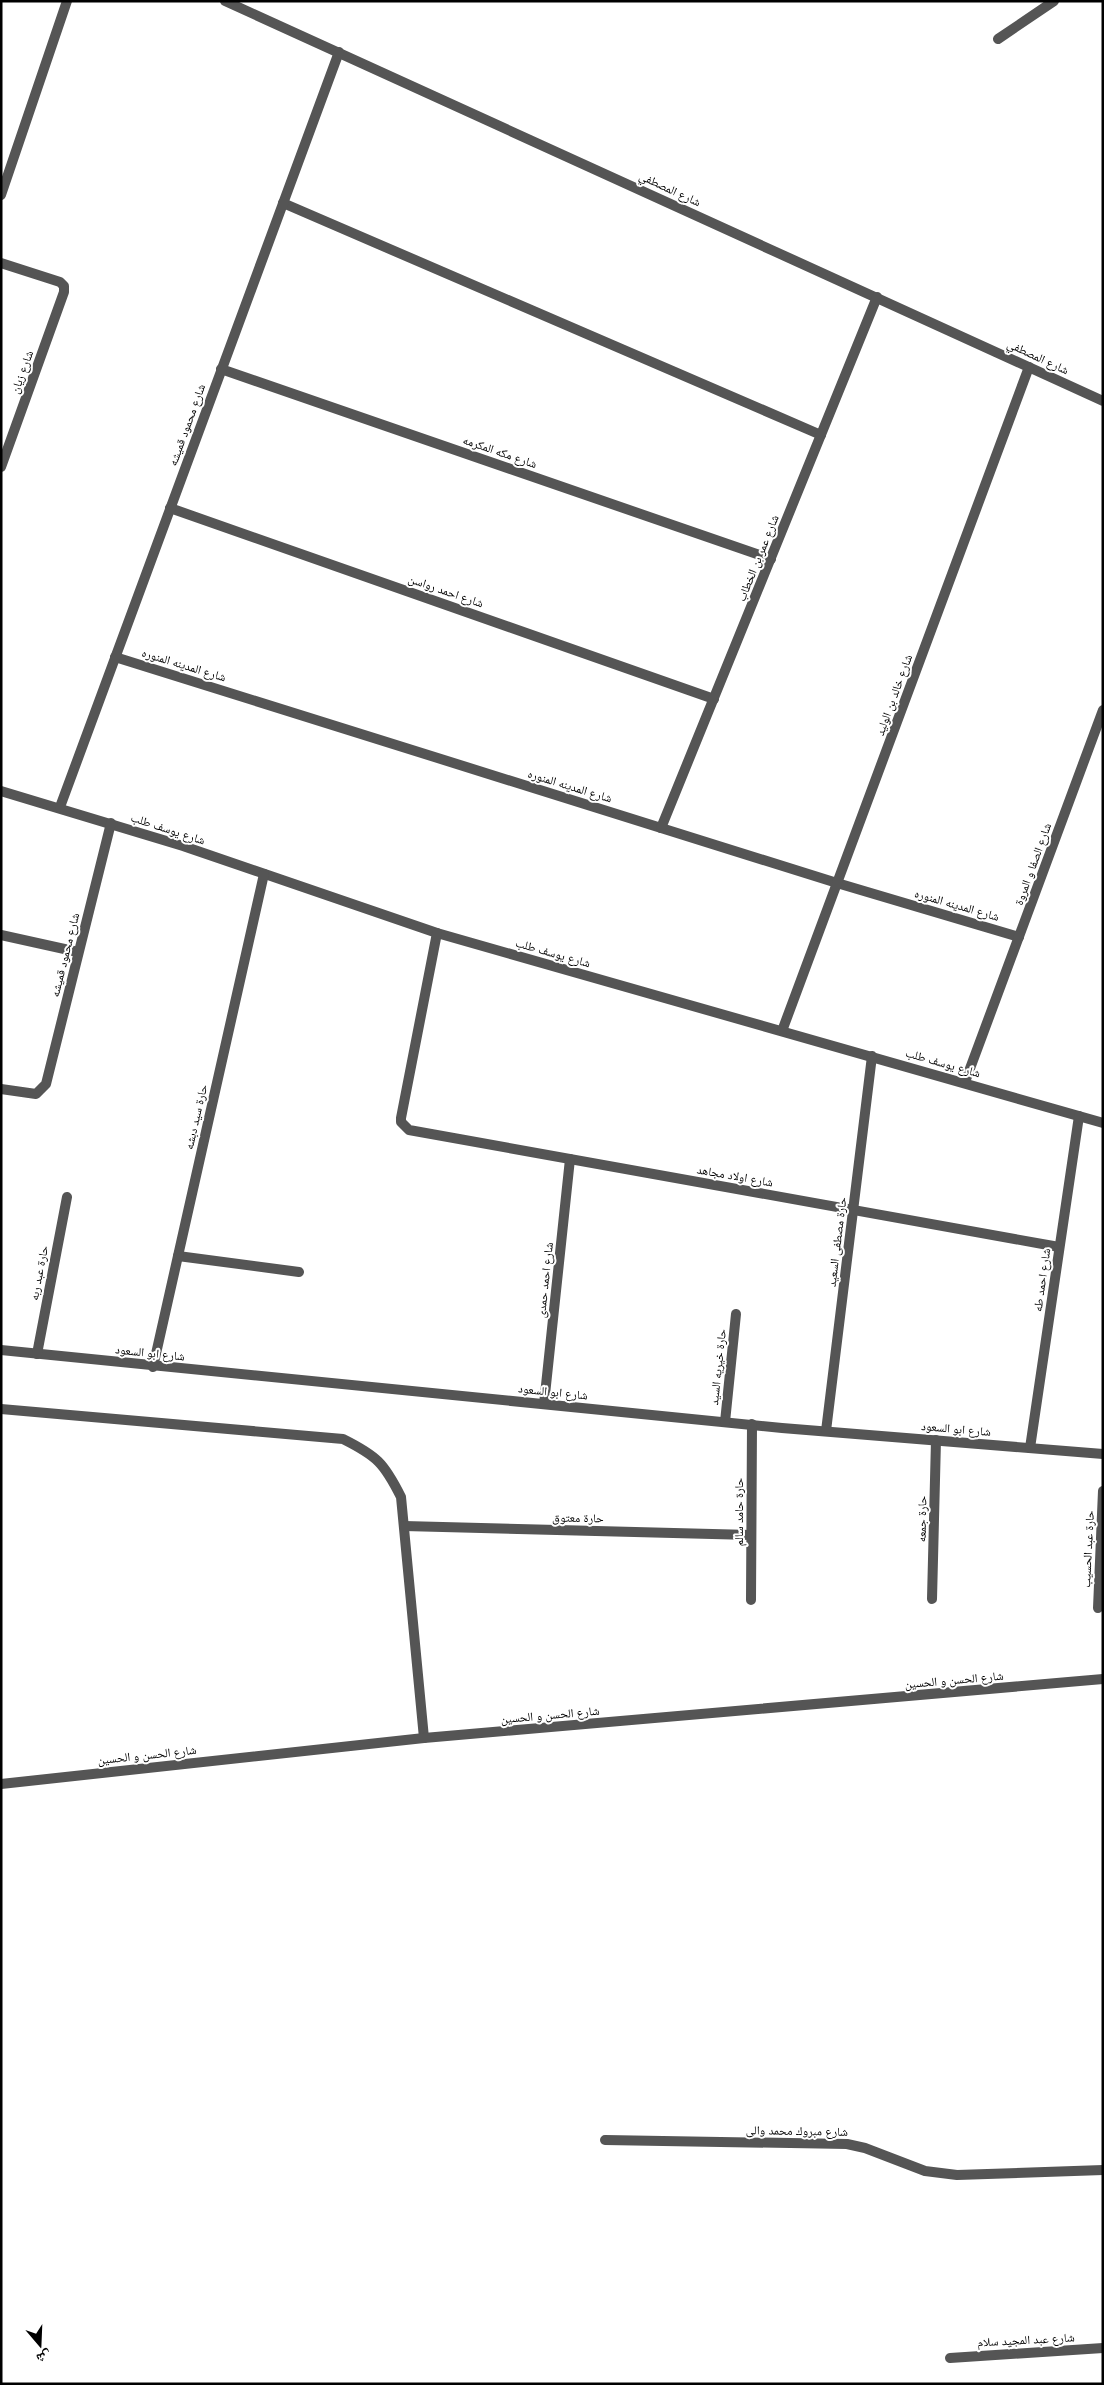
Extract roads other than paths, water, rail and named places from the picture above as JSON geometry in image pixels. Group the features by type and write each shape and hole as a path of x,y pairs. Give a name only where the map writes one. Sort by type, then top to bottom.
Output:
{"street":[{"path":"1,195 67,1"},
{"name":"شارع المصطفي","path":"225,1 1103,401"},
{"path":"998,39 1054,1"},
{"name":"شارع محمود قميشه","path":"60,807 338,52"},
{"path":"283,203 821,435"},
{"name":"شارع زيان","path":"1,263 60,282 64,286 64,292 1,467"},
{"name":"شارع عمر بن الخطاب","path":"661,828 877,298"},
{"name":"شارع خالد بن الوليد","path":"782,1031 1029,367"},
{"name":"شارع مكه المكرمه","path":"221,369 771,559"},
{"name":"شارع احمد رواسن","path":"170,508 714,699"},
{"name":"شارع المدينه المنوره","path":"115,657 837,883 1019,937"},
{"name":"شارع الصفا و المروة","path":"965,1082 1103,710"},
{"name":"شارع يوسف طلب","path":"1,790 111,823 437,933 965,1082 1103,1123"},
{"name":"شارع محمود قميشه","path":"1,1089 31,1094 40,1092 46,1084 111,823"},
{"name":"حارة سيد دبشه","path":"153,1367 264,874"},
{"name":"شارع اولاد مجاهد","path":"437,933 401,1118 401,1122 414,1132 1059,1247"},
{"path":"1,935 78,952"},
{"name":"حارة مصطفى السعيد","path":"826,1431 872,1056"},
{"name":"شارع احمد طه","path":"1030,1448 1079,1116"},
{"name":"شارع احمد حمدى","path":"544,1404 570,1159"},
{"name":"حارة عبد ربه","path":"37,1354 67,1197"},
{"path":"178,1256 299,1272"},
{"name":"حارة خيريه السيد","path":"725,1422 736,1314"},
{"name":"شارع ابو السعود","path":"1,1350 153,1367 725,1422 1103,1454"},
{"path":"1,1408 343,1439 368,1452 389,1472 401,1497 424,1738"},
{"name":"حارة حامد سالم","path":"751,1600 752,1424"},
{"name":"حارة جمعه","path":"932,1599 936,1440"},
{"name":"حارة عبد الحسيب","path":"1098,1608 1103,1491"},
{"name":"حارة معتوق","path":"404,1526 751,1535"},
{"name":"شارع الحسن و الحسين","path":"1,1784 424,1738 1103,1679"},
{"name":"شارع مبروك محمد والى","path":"605,2140 847,2144 865,2148 925,2171 957,2175 1103,2170"},
{"name":"شارع عبد المجيد سلام","path":"950,2358 1103,2348"}]}
